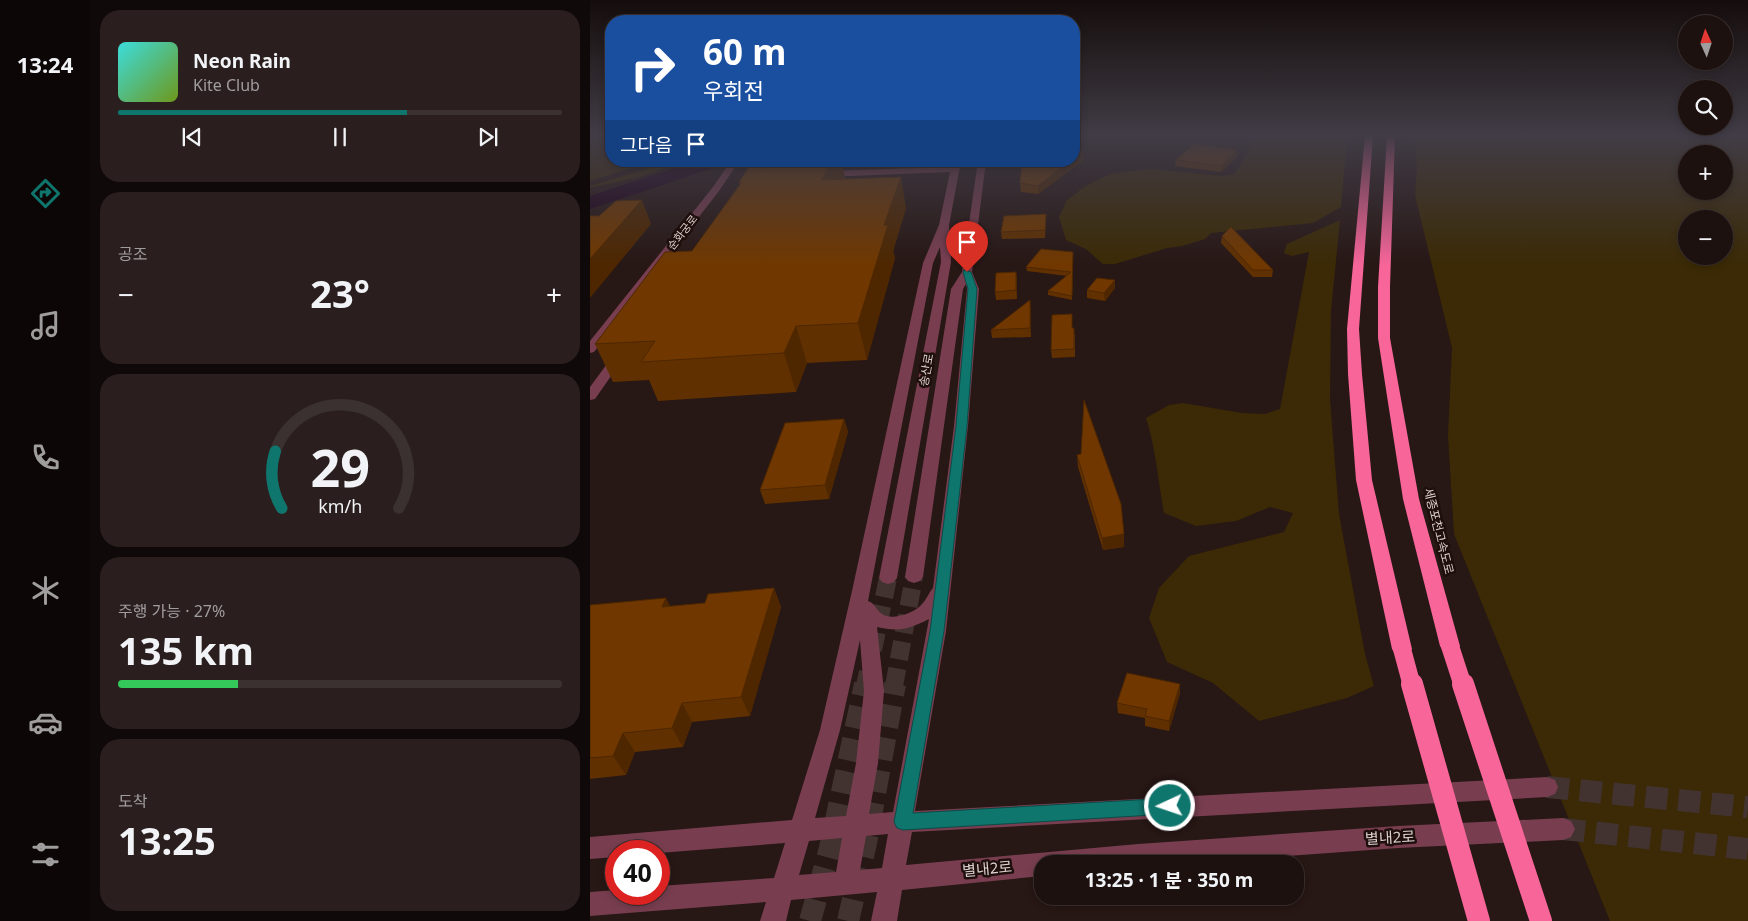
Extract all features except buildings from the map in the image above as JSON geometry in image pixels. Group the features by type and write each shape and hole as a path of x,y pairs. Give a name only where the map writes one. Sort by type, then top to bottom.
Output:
{"highway":[{"path":"1365,179 1354,329 1354,374 1364,480 1402,649 1479,921"},
{"name":"세종포천고속도로","path":"1390,179 1384,287 1384,338 1411,499 1450,646 1541,921"}],"street":[{"name":"순화궁로","path":"590,349 722,179"},
{"name":"송산로","path":"888,578 946,262 944,225 954,179"},
{"name":"송산로","path":"914,577 957,289 967,272 980,179"},
{"path":"773,921 830,730 864,600 928,263 944,225"},
{"path":"884,921 937,631 961,426 973,289 967,272"},
{"path":"590,396 625,348"},
{"path":"864,600 876,620 894,624 911,620 928,611 942,587"},
{"path":"846,882 867,763 874,691 864,600"},
{"path":"590,848 903,822 1547,787"},
{"name":"별내2로","path":"590,904 783,889 1138,854 1398,837 1563,829"}],"shaded area":[{"path":"613,179 630,179 590,188 590,186"},
{"path":"1100,179 1343,179 1341,207 1313,223 1211,233 1205,239 1115,264 1103,264 1086,249 1066,240 1059,217 1067,200 1084,187"},
{"path":"1416,179 1678,179 1678,200 1733,200 1733,179 1748,179 1748,921 1610,921 1454,534 1448,436 1452,348 1415,195"},
{"path":"1340,220 1331,311 1330,399 1339,514 1365,654 1374,686 1347,698 1259,721 1213,683 1167,662 1149,618 1159,588 1189,556 1284,532 1293,513 1270,507 1236,521 1196,526 1164,513 1155,453 1146,418 1169,405 1183,403 1242,413 1265,414 1280,409 1309,252 1292,256 1284,253 1287,244"}],"waterway":[{"path":"590,203 662,179"}],"tunnel":[{"path":"894,686 914,577"},
{"path":"873,650 888,578"},
{"path":"865,686 868,672"},
{"path":"810,921 830,848 865,684"},
{"path":"848,921 866,843 895,684"},
{"path":"1547,787 1748,807"},
{"path":"1563,829 1748,849"}],"route":[{"path":"967,272 973,289 961,426 937,631 903,822 1170,806"}]}
